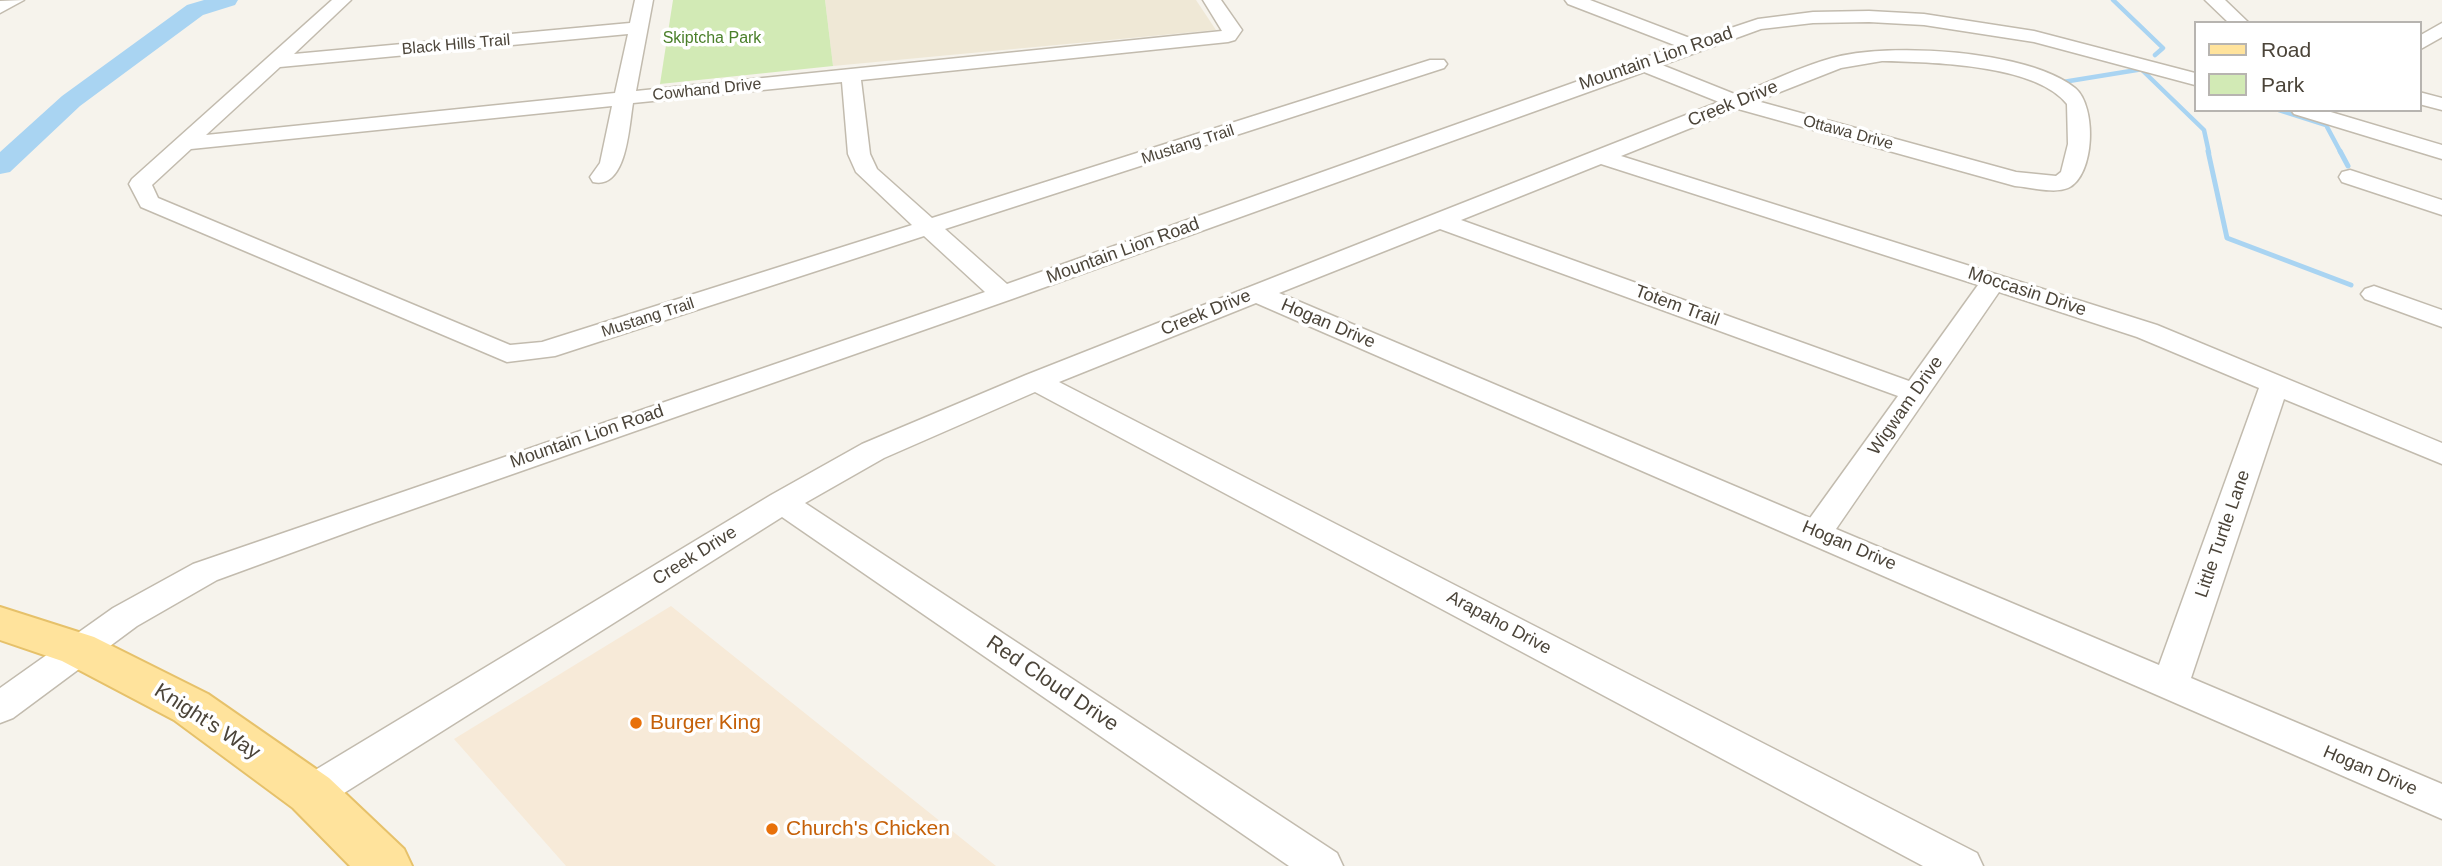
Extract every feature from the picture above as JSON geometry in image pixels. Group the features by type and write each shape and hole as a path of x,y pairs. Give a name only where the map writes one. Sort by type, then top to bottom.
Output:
{"main road":[{"name":"Knight's Way","path":"0,623 78,649 191,707 311,793 384,866"}],"street":[{"path":"0,8 15,0"},
{"name":"Mustang Trail","path":"342,0 140,184 149,202 507,354 545,350 1437,64"},
{"path":"601,177 611,164 644,0"},
{"name":"Cowhand Drive","path":"181,144 1232,33 1233,30 1212,0"},
{"path":"1574,0 1692,46"},
{"path":"1830,0 1853,13"},
{"path":"2214,0 2238,21"},
{"name":"Mountain Lion Road","path":"0,708 78,649 145,605 205,572 386,506 1003,294 1692,46 1774,20 1853,13 1920,15 2022,29 2194,79"},
{"name":"Black Hills Trail","path":"273,62 638,28"},
{"name":"Creek Drive","path":"311,793 782,502 873,451 1036,381 1836,63 1882,55 1939,56 2008,67 2053,83 2069,93 2077,103 2079,144 2072,175 2060,183"},
{"name":"Ottawa Drive","path":"1642,64 1736,102 2015,179 2060,183"},
{"path":"851,75 862,163 867,172 1003,294"},
{"path":"2421,99 2442,104"},
{"path":"2308,112 2442,152"},
{"name":"Moccasin Drive","path":"1602,156 2147,331 2442,454"},
{"path":"2350,177 2442,208"},
{"name":"Totem Trail","path":"1438,220 1916,393"},
{"name":"Wigwam Drive","path":"1817,532 1994,281"},
{"name":"Hogan Drive","path":"1256,293 2442,802"},
{"path":"2374,294 2442,319"},
{"name":"Arapaho Drive","path":"1036,381 1962,866"},
{"name":"Little Turtle Lane","path":"2171,685 2275,383"},
{"name":"Red Cloud Drive","path":"782,502 1322,866"}],"shaded area":[{"path":"825,0 1196,0 1216,30 833,66"},
{"path":"671,606 996,866 566,866 454,739"}],"green space":[{"name":"Skiptcha Park","path":"673,0 825,0 833,66 660,84"}],"waterway":[{"path":"0,166 71,101 195,10 227,0"},
{"path":"2113,0 2163,48 2155,55"},
{"path":"2063,82 2141,69"},
{"path":"2141,69 2204,130 2209,153"},
{"path":"2285,112 2326,125 2341,153"},
{"path":"2208,151 2227,238 2351,285"},
{"path":"2340,151 2348,166"}],"place":[{"name":"Burger King","path":"636,723"},
{"name":"Church's Chicken","path":"772,829"}]}
